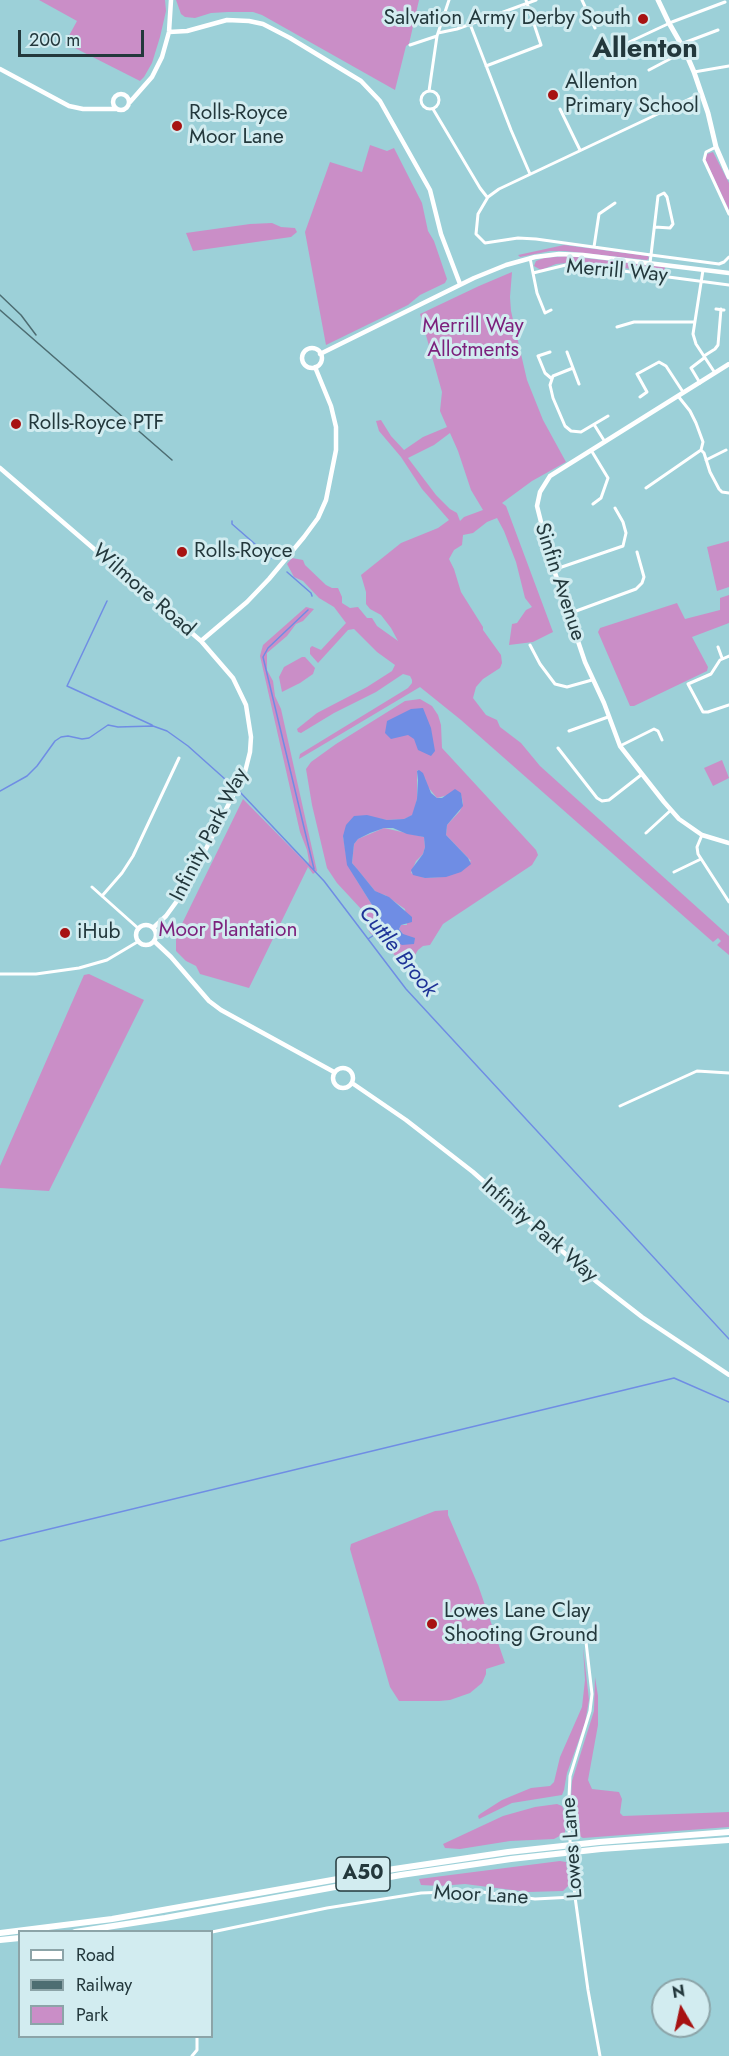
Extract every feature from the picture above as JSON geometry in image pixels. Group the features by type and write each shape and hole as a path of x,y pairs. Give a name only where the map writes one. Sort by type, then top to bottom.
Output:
{"highway":[{"name":"A50","path":"24,1930 112,1919 383,1871 508,1852 610,1840 729,1832"},
{"name":"A50","path":"88,1930 401,1875 511,1859 601,1849 729,1840"},
{"name":"A50","path":"0,1933 18,1931"},
{"path":"0,1940 18,1938"}],"main road":[{"path":"658,0 694,72 716,147 729,177"}],"street":[{"path":"0,69 59,102 83,109 125,110 158,67 169,32 171,0"},
{"path":"429,91 438,35 449,0"},
{"path":"410,45 536,0"},
{"path":"582,0 595,28"},
{"path":"486,66 542,45 527,2"},
{"path":"625,44 718,2 725,2"},
{"path":"169,32 187,31 227,20 256,23 277,30 355,76 380,101 430,190 441,234 460,284"},
{"path":"470,24 530,174"},
{"path":"681,44 718,30"},
{"path":"649,70 685,51"},
{"path":"694,72 729,66"},
{"path":"98,109 117,95 140,89"},
{"path":"429,91 436,93 438,97 438,105 433,109 425,108 421,104 422,95 429,91"},
{"path":"124,94 130,102"},
{"path":"433,109 480,188 488,197 530,174 702,94"},
{"path":"113,100 116,109"},
{"path":"561,109 580,150"},
{"path":"716,147 706,153 704,160 729,214"},
{"path":"651,255 658,196 664,193 673,224 668,228 655,227"},
{"name":"Merrill Way","path":"488,197 478,212 475,226 477,236 485,243 522,238 718,264 728,258"},
{"path":"594,247 599,214 615,203"},
{"name":"Merrill Way","path":"321,354 460,284 530,258 571,254 729,273"},
{"name":"Merrill Way","path":"650,263 651,255"},
{"name":"Merrill Way","path":"530,258 535,288 545,313 551,310"},
{"name":"Merrill Way","path":"533,273 570,264 729,285"},
{"path":"703,270 694,322 694,339 715,373"},
{"path":"700,382 691,368 718,345 722,310 716,309"},
{"path":"617,327 634,322 694,322"},
{"path":"311,348 321,354 321,360 315,367 305,365 302,360 303,354 311,348"},
{"path":"549,352 538,356 545,373 552,379"},
{"path":"567,352 579,384"},
{"path":"640,397 647,392 637,374 659,362 666,366 684,392"},
{"name":"Sinfin Avenue","path":"729,364 550,476 543,485 537,500 538,514 553,570 592,680 604,703 620,746 641,775 689,827 729,843"},
{"name":"Wilmore Road","path":"0,468 201,641 247,602 269,579 318,518 326,500 336,450 336,427 331,406 315,367"},
{"path":"573,368 552,379 551,391 567,428 574,432 581,432 595,426 608,416"},
{"path":"678,396 696,423 703,442 701,450 719,489 729,493"},
{"path":"595,426 605,442"},
{"path":"591,450 608,478 601,498 594,504"},
{"path":"646,488 701,450"},
{"path":"706,460 726,450"},
{"path":"553,570 623,546 626,533 615,508"},
{"path":"568,614 636,589 644,577 637,552"},
{"name":"Infinity Park Way","path":"153,928 166,916 185,891 233,800 250,752 248,712 233,678 201,641"},
{"path":"530,645 540,664 555,684 567,687 592,680"},
{"path":"718,647 722,658"},
{"path":"729,656 722,658 711,674 688,684 700,709 708,712 729,705"},
{"path":"569,731 608,717"},
{"path":"620,746 654,729 658,731 662,740"},
{"path":"558,748 561,756 602,801 609,800 641,775"},
{"path":"102,896 133,856 179,758"},
{"path":"646,834 671,810"},
{"path":"702,834 697,848 700,859 729,902"},
{"path":"674,872 700,859"},
{"path":"92,887 139,929"},
{"path":"144,926 153,928 156,934 154,941 148,945 139,941 136,935 139,929 144,926"},
{"path":"0,974 36,974 79,968 107,960 139,941"},
{"path":"154,941 209,1001 334,1072"},
{"path":"340,1068 347,1068 352,1073 352,1083 346,1087 337,1086 333,1079 334,1072 340,1068"},
{"path":"620,1106 697,1071 729,1073"},
{"name":"Infinity Park Way","path":"352,1083 406,1120 466,1167 571,1260 642,1317 729,1375"},
{"name":"Lowes Lane","path":"586,1642 592,1694 590,1711 570,1776 569,1834 575,1897 600,2056"},
{"name":"Moor Lane","path":"213,1932 327,1908 421,1893 475,1891 535,1899 575,1897"},
{"path":"192,2056 197,2050 197,2038"}],"green space":[{"path":"39,0 165,0 166,11 160,37 152,63 144,77 140,81 65,43 77,21"},
{"path":"176,0 419,0 395,90 262,15 253,12 228,12 211,13 195,18 185,17 181,14"},
{"path":"370,145 387,151 394,148 422,203 428,231 434,241 447,279 445,283 420,295 408,305 326,345 305,232 330,162 362,172"},
{"path":"713,152 729,183 729,210 705,159 707,154"},
{"path":"272,223 281,227 295,228 297,232 291,237 193,251 186,233 250,224"},
{"path":"564,245 648,256 649,258 647,260 565,251 550,251 520,257 518,255"},
{"path":"567,256 665,267 664,273 575,262 556,264 541,270 534,266 536,261 544,258"},
{"name":"Merrill Way Allotments","path":"512,272 511,311 527,380 543,420 566,462 532,481 502,503 506,506 553,632 533,642 509,645 512,624 517,623 526,610 532,607 525,598 516,562 497,518 487,522 473,533 463,535 462,545 454,550 449,559 461,592 501,655 500,668 483,679 476,687 473,698 486,715 497,720 500,727 521,743 540,766 729,936 729,955 717,945 721,941 718,938 713,942 461,720 420,687 299,759 300,754 408,688 412,680 410,676 403,674 376,692 301,733 298,732 297,729 317,713 367,687 392,671 395,665 377,652 354,629 348,630 318,663 310,654 310,648 312,646 321,650 346,623 334,607 319,598 303,581 294,577 287,564 292,558 303,560 305,565 326,585 338,588 342,603 350,608 358,607 367,618 372,618 377,626 398,641 381,615 366,604 366,592 361,575 401,543 438,528 449,520 422,489 401,457 379,431 376,421 381,420 404,450 423,437 447,427 440,411 442,392 420,314","holes":["450,433 471,490 483,510 464,517 460,521 457,513 436,495 408,458 434,445"]},
{"path":"729,541 729,587 717,591 707,547"},
{"path":"729,595 729,623 692,637 708,667 707,671 630,706 598,632 600,628 677,603 685,619 720,610 720,598"},
{"name":"Moor Plantation","path":"306,607 314,609 267,653 267,670 273,681 275,696 281,709 317,871 313,874 308,867 249,988 200,974 196,966 186,961 176,951 176,936 243,799 308,865 307,850 300,832 260,656 263,645"},
{"path":"305,657 315,668 313,674 282,692 279,677 284,667"},
{"path":"420,699 432,706 441,725 442,748 536,850 538,855 532,865 443,924 430,945 423,946 412,960 403,964 370,933 366,925 367,918 362,910 337,883 327,868 306,769 311,762 336,744 405,701","holes":["417,770 425,778 428,787 437,798 461,795 463,803 460,811 447,825 446,835 471,861 442,877 425,878 411,873 416,861 423,854 424,837 384,828 358,839 354,844 352,863 375,891 405,909 407,925 401,925 399,929 403,934 374,935 369,928 375,919 374,908 356,879 346,854 343,836 377,818 404,819 413,815 417,799"]},
{"path":"722,760 729,778 713,786 704,768"},
{"path":"89,974 144,1000 49,1191 0,1188 0,1166 84,975"},
{"name":"Lowes Lane Clay Shooting Ground","path":"448,1510 448,1515 478,1585 505,1663 486,1669 482,1683 470,1693 450,1700 399,1701 390,1687 350,1549 351,1544 435,1511"},
{"path":"583,1647 589,1700 585,1723 567,1773 562,1795 512,1803 479,1819 480,1814 502,1800 531,1788 550,1786 554,1782 560,1757 582,1707 585,1680"},
{"path":"595,1677 598,1696 598,1725 588,1780 592,1789 619,1792 622,1799 620,1813 623,1816 729,1812 729,1827 583,1838 573,1832 570,1816 572,1781 594,1711"},
{"path":"557,1804 562,1806 565,1812 565,1833 554,1839 510,1841 460,1849 445,1848 443,1844 503,1816 535,1807"},
{"path":"566,1862 569,1885 563,1891 528,1892 465,1884 421,1885 419,1879"}],"water":[{"path":"423,708 431,728 435,751 431,756 418,750 414,739 408,735 391,739 385,733 387,721 411,709"},
{"path":"417,771 423,773 431,793 437,798 442,798 455,789 461,793 463,806 447,825 446,835 471,864 461,872 446,877 425,878 413,875 411,870 423,854 424,837 407,834 393,828 384,828 358,839 354,844 352,863 375,891 389,897 412,917 412,922 401,925 399,929 403,934 415,938 414,944 402,945 382,934 376,936 369,930 375,919 374,908 347,865 343,836 346,825 354,816 367,815 387,820 404,819 412,815 417,799"}],"waterway":[{"path":"232,521 232,524 271,558"},
{"path":"287,572 312,596"},
{"path":"107,601 67,686 152,725"},
{"path":"308,610 268,648 263,657 314,869"},
{"name":"Cuttle Brook","path":"0,791 27,776 55,741 61,737 89,738 108,725 153,726 167,731 188,746 235,788"},
{"name":"Cuttle Brook","path":"239,791 324,881 406,989 729,1339"},
{"name":"Cuttle Brook","path":"368,939 374,935"},
{"path":"0,1541 674,1378 729,1402"}],"railway":[{"path":"0,295 21,315 36,335"},
{"path":"0,310 172,460"}],"place":[{"name":"Salvation Army Derby South","path":"643,19"},
{"name":"Allenton Primary School","path":"553,95"},
{"name":"Rolls-Royce Moor Lane","path":"177,126"},
{"name":"Rolls-Royce PTF","path":"16,424"},
{"name":"Rolls-Royce","path":"182,552"},
{"name":"iHub","path":"65,933"},
{"name":"Lowes Lane Clay Shooting Ground","path":"432,1624"}],"district":[{"name":"Allenton","path":"645,50"}]}
